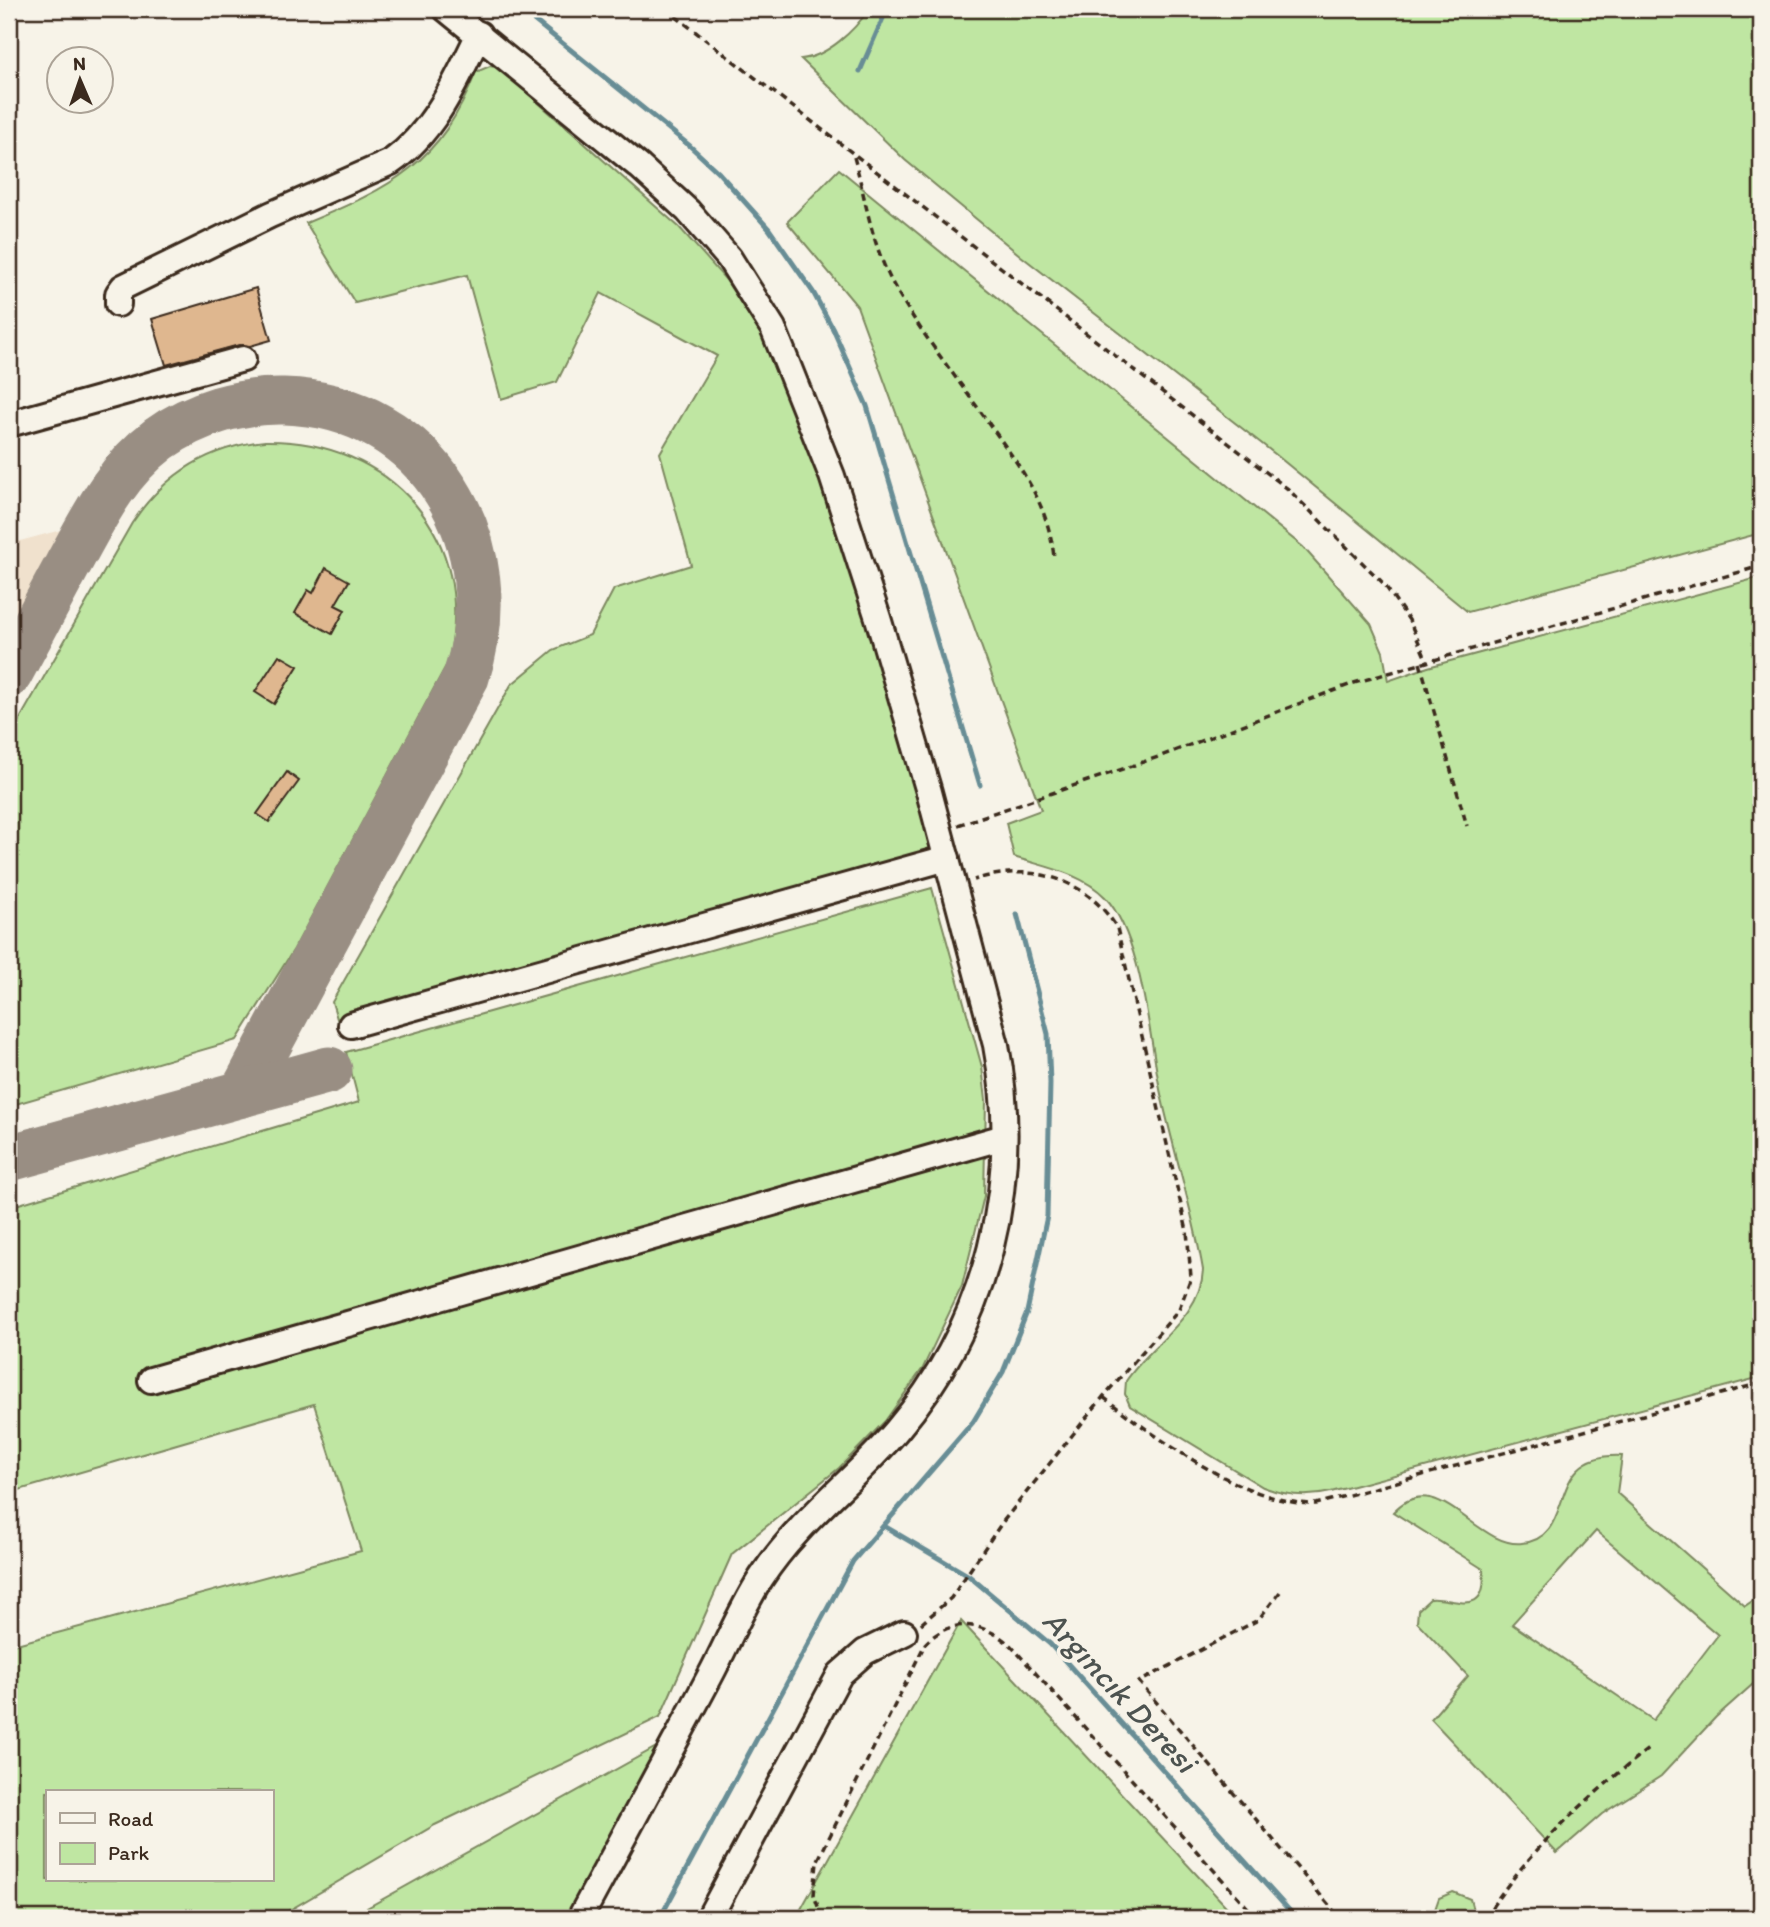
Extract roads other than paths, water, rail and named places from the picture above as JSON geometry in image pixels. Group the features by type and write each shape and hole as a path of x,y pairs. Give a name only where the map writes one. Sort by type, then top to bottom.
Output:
{"lane":[{"path":"446,9 688,211 729,258 761,305 785,352 832,476 882,631 940,831 996,1045 1004,1093 1002,1199 994,1240 976,1296 951,1353 897,1431 810,1519 761,1578 579,1918"},
{"path":"118,304 118,294 123,287 270,215 391,162 406,152 430,125 479,34"},
{"path":"9,424 243,359"},
{"path":"351,1025 947,858"},
{"path":"151,1380 1004,1137"},
{"path":"709,1918 840,1674 865,1652 904,1633"}],"waterway":[{"path":"520,9 690,146 718,172 769,229 813,292 833,329 867,406 980,785"},
{"path":"860,71 887,9"},
{"path":"660,1918 853,1561 973,1422 1003,1372 1027,1312 1047,1216 1050,1083 1048,1034 1017,914"},
{"name":"Argıncık Deresi","path":"884,1526 969,1576 1050,1644 1296,1918"}]}
